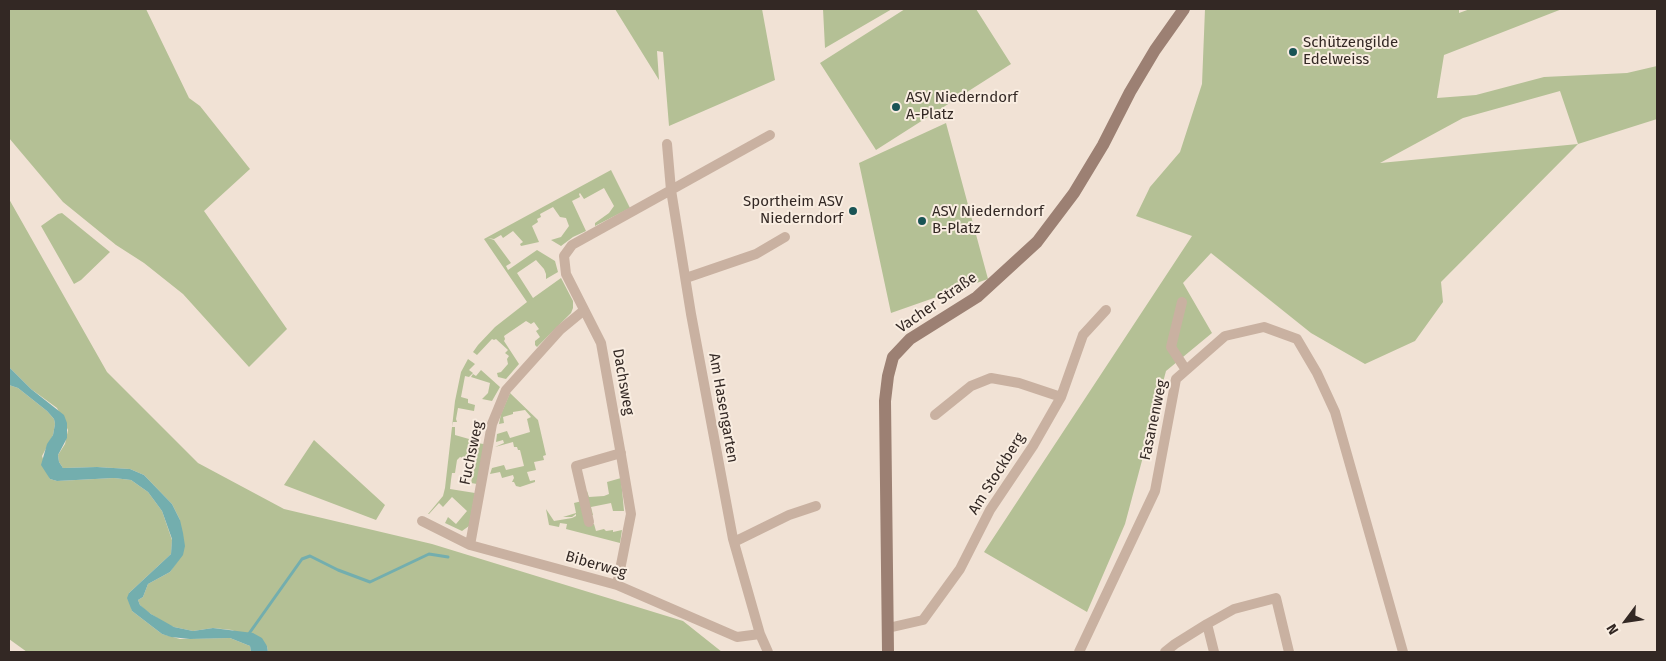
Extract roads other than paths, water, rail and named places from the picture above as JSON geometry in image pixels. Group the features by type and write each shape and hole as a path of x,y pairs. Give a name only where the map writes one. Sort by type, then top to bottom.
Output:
{"main road":[{"name":"Vacher Straße","path":"888,652 885,401 888,376 893,357 910,340 977,297 1037,242 1074,193 1103,145 1130,92 1155,50 1184,9"}],"street":[{"path":"671,190 770,135"},
{"name":"Am Hasengarten","path":"667,144 671,190 709,418 734,542 760,634 768,652"},
{"name":"Dachsweg","path":"617,585 631,514 601,343 566,274 564,256 572,245 671,190"},
{"path":"686,278 756,254 785,237"},
{"path":"1182,302 1171,348 1186,370"},
{"name":"Am Stockberg","path":"888,628 923,620 960,569 990,510 1033,446 1061,397 1083,335 1106,310"},
{"name":"Fuchsweg","path":"470,545 492,424 506,390 560,330 584,311"},
{"name":"Fasanenweg","path":"1079,652 1155,491 1176,379 1225,336 1264,327 1297,339 1317,373 1335,412 1403,652"},
{"path":"935,415 971,386 990,378 1019,383 1061,397"},
{"path":"590,522 576,466 621,453"},
{"path":"734,542 789,515 816,506"},
{"name":"Biberweg","path":"422,522 470,545 617,585 737,637 760,634"},
{"path":"1165,652 1207,624 1234,609 1276,598 1289,652"},
{"path":"1207,624 1214,652"}],"water":[{"path":"9,367 31,389 64,415 67,423 67,438 58,455 59,462 63,468 97,467 130,469 144,475 172,504 180,520 183,533 185,546 183,555 170,572 148,584 143,597 138,600 140,605 151,614 174,627 193,631 213,628 253,633 262,638 268,652 251,652 250,646 230,638 190,639 171,637 162,634 132,611 127,598 129,593 171,554 172,539 162,511 148,492 131,480 114,478 57,481 50,479 41,465 47,444 53,435 54,419 18,388 9,385"}],"waterway":[{"path":"248,635 302,559 310,556 338,570 370,582 429,554 448,557"}],"place":[{"name":"Schützengilde Edelweiss","path":"1293,52"},
{"name":"ASV Niederndorf A-Platz","path":"896,107"},
{"name":"Sportheim ASV Niederndorf","path":"853,211"},
{"name":"ASV Niederndorf B-Platz","path":"922,221"}]}
